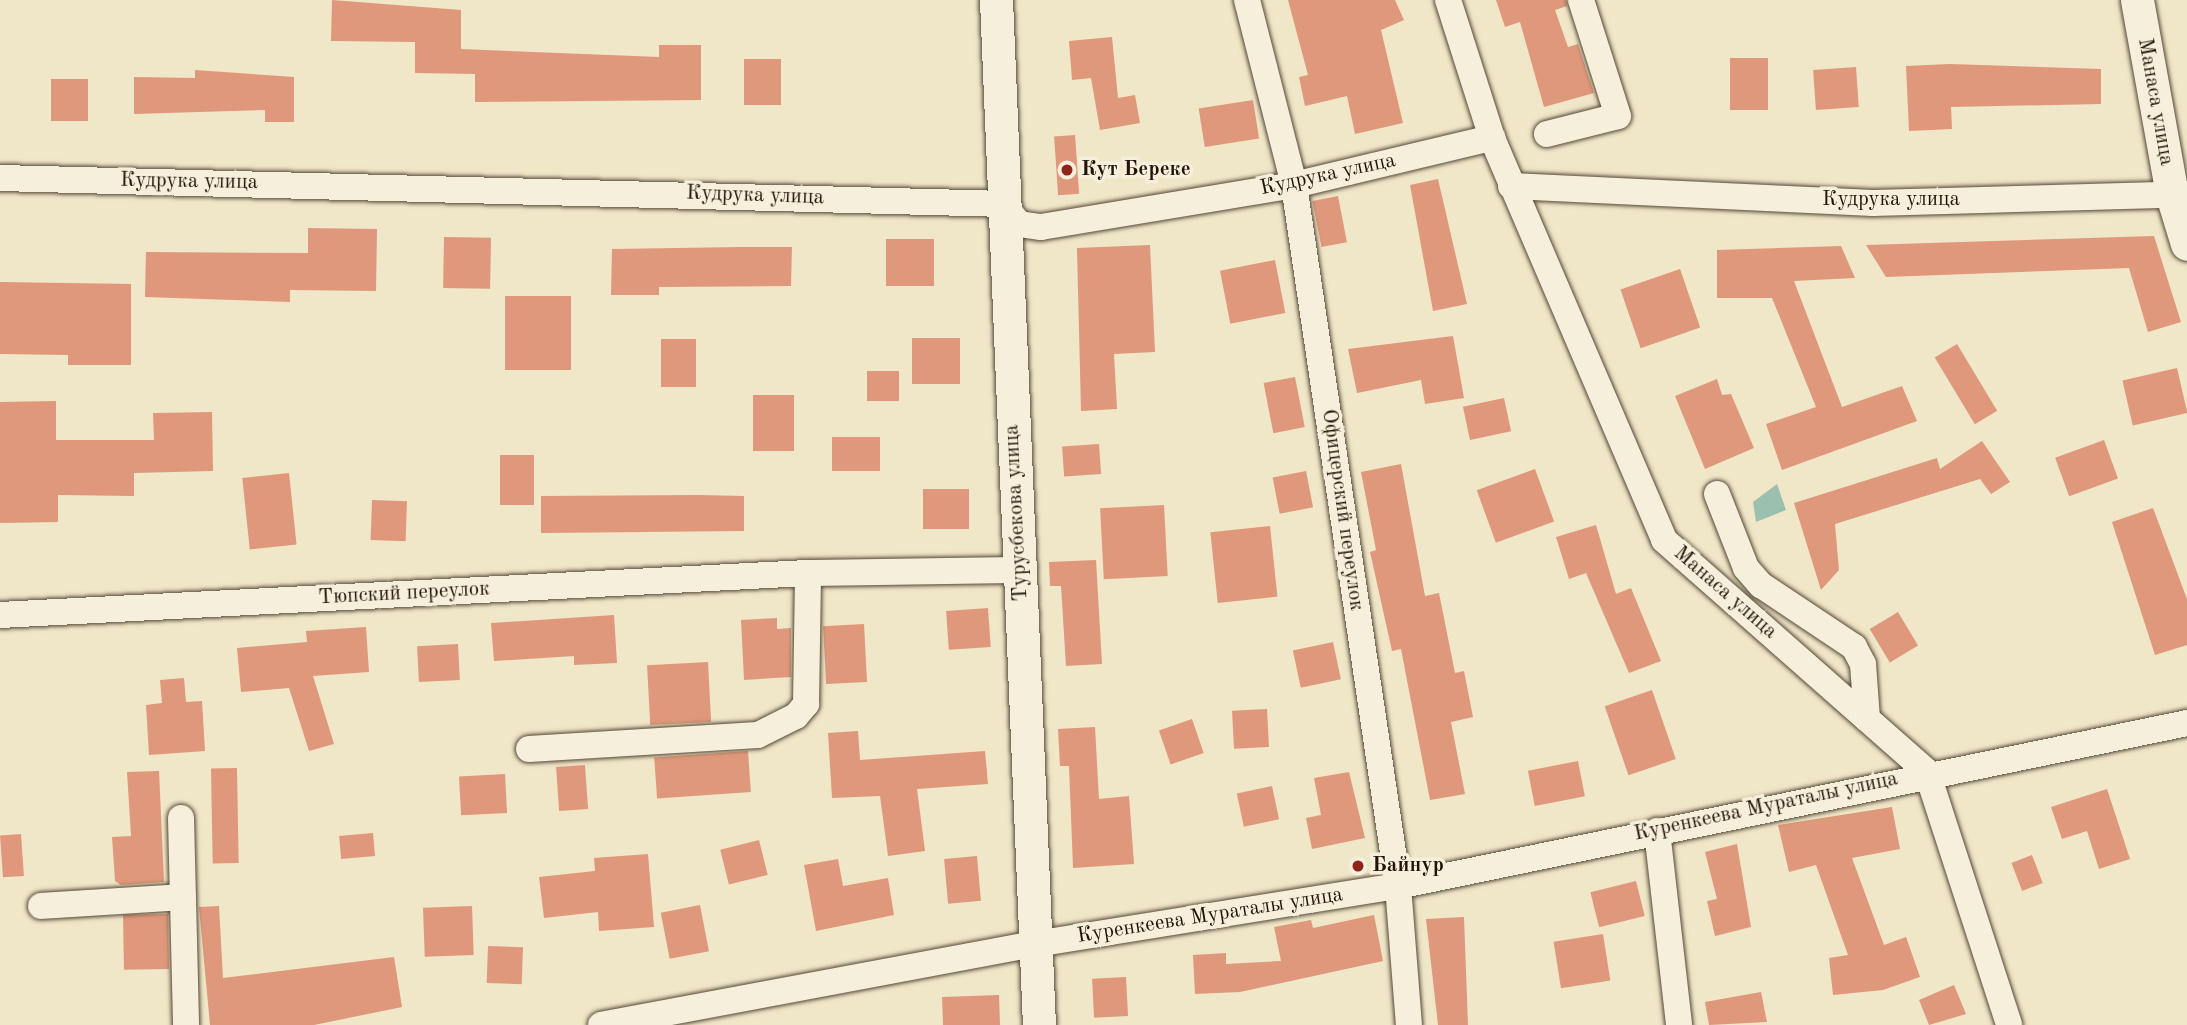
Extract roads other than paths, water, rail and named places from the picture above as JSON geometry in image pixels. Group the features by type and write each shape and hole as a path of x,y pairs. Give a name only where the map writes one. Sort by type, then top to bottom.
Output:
{"street":[{"name":"Турусбекова улица","path":"996,0 1040,1025"},
{"name":"Офицерский переулок","path":"1247,0 1294,185 1398,886 1409,1025"},
{"name":"Манаса улица","path":"1448,0 1492,138 1511,186 1664,540 1927,772"},
{"path":"1548,134 1618,116 1581,0"},
{"name":"Манаса улица","path":"2137,0 2187,244"},
{"name":"Кудрука улица","path":"0,178 1003,204 1019,225 1041,227 1294,185 1492,138"},
{"name":"Кудрука улица","path":"1511,186 1873,203 2179,195"},
{"path":"1717,494 1746,568 1761,585 1854,647 1863,664 1867,719"},
{"name":"Тюпский переулок","path":"0,615 808,573 1020,570"},
{"path":"528,748 758,735 796,716 806,704 808,573"},
{"name":"Куренкеева Мураталы улица","path":"601,1025 727,1014 1035,944 1398,886 1927,772 2187,723"},
{"path":"1927,772 2009,1025"},
{"path":"181,818 186,1025"},
{"path":"1657,831 1679,1025"},
{"path":"41,906 183,897"}],"place":[{"name":"Кут Береке","path":"1067,170"},
{"name":"Байнур","path":"1358,866"}]}
